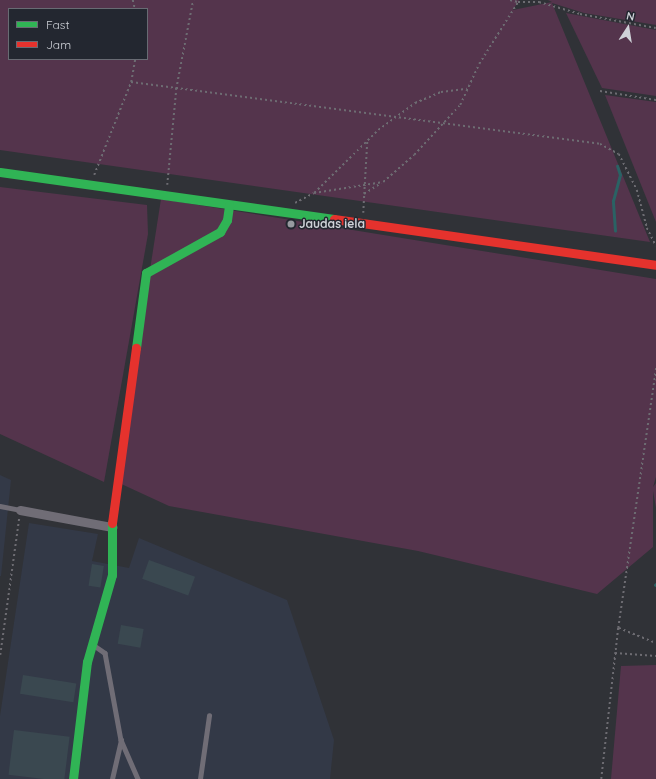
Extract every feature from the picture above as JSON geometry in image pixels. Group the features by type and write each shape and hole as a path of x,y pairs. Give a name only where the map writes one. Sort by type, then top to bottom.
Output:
{"main road":[{"path":"0,172 656,265"},
{"path":"73,779 88,662 106,606 112,575 112,528 146,273 220,232 227,220 229,204"}],"street":[{"path":"20,510 112,528"}],"lane":[{"path":"0,506 20,510"},
{"path":"93,645 105,653 121,740 138,779"},
{"path":"200,779 209,716"},
{"path":"112,779 121,740"}],"path":[{"path":"165,195 176,89 194,0"},
{"path":"510,0 518,2 539,1 580,14 656,28"},
{"path":"364,194 383,182 414,155 460,105 518,2"},
{"path":"92,184 131,82 135,60"},
{"path":"131,82 600,144 619,154 637,190 647,228 656,246"},
{"path":"286,212 292,204 314,193 367,142 396,117 440,92 468,89"},
{"path":"600,92 656,100"},
{"path":"367,142 362,208 368,224"},
{"path":"314,193 383,182"},
{"path":"601,779 618,628 656,366"},
{"path":"0,655 20,510"},
{"path":"618,628 656,643"},
{"path":"615,653 656,656"}],"shaded area":[{"path":"0,0 519,0 513,10 552,2 548,0 656,0 656,25 584,13 552,3 650,242 0,150"},
{"path":"566,13 656,30 656,96 602,88"},
{"path":"605,95 656,102 656,222"},
{"path":"0,187 147,205 148,234 104,482 0,434"},
{"path":"161,199 656,279 656,477 653,487 656,483 656,508 653,491 653,547 597,594 418,551 169,506 117,482"},
{"path":"0,475 11,480 1,576 0,576"},
{"path":"29,523 98,534 92,561 129,568 139,538 287,600 334,740 330,779 0,779 0,716"},
{"path":"656,665 656,779 611,779 621,666"}],"building":[{"path":"149,560 195,577 188,596 142,579"},
{"path":"92,564 104,566 100,588 89,586"},
{"path":"121,625 144,629 140,648 118,644"},
{"path":"23,675 76,683 73,702 20,694"},
{"path":"14,730 70,737 64,779 44,779 9,775"}],"waterway":[{"path":"615,231 613,201 620,175 617,166"}],"traffic: fast":[{"path":"0,172 334,219"},
{"path":"136,348 146,273 220,232 227,220 229,205"},
{"path":"73,779 87,662 112,575 112,523"}],"traffic: jam":[{"path":"334,219 656,265"},
{"path":"112,523 136,348"}],"place":[{"name":"Jaudas iela","path":"291,224"}]}
